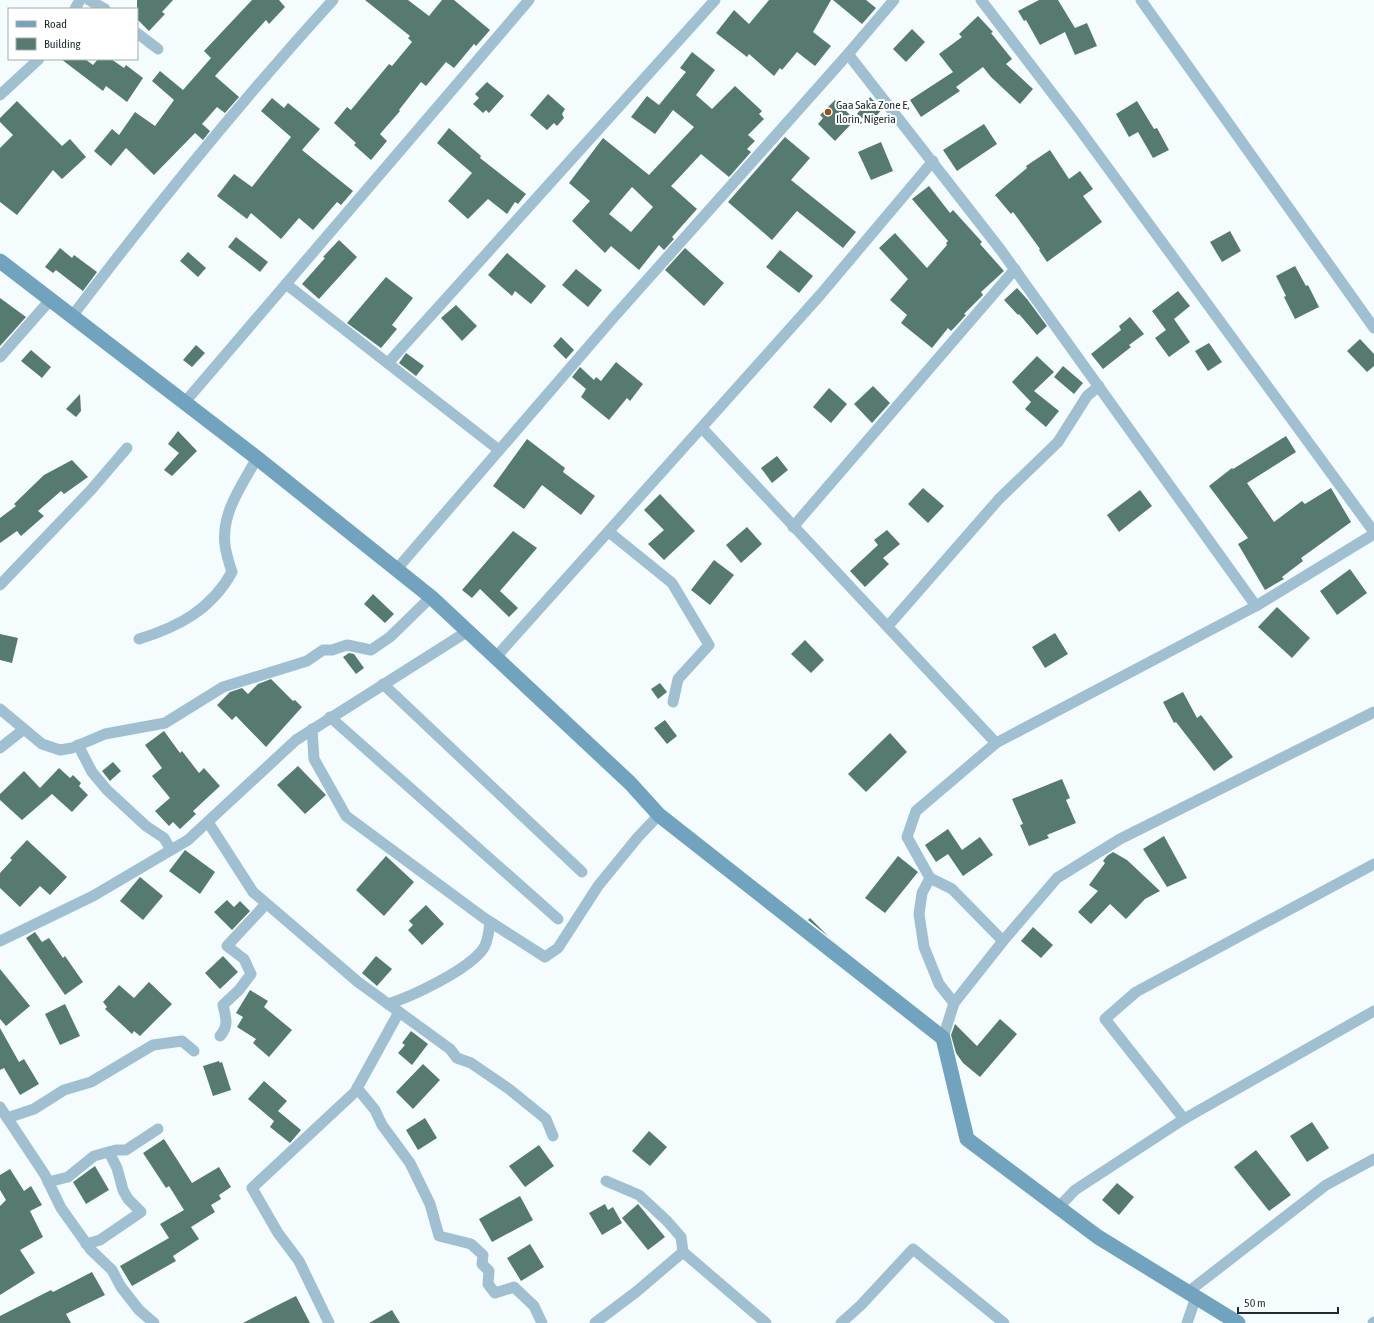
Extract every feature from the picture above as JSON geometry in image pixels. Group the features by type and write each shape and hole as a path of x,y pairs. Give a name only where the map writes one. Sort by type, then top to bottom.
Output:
{"street":[{"path":"89,0 103,8"},
{"path":"73,316 146,220 333,0"},
{"path":"184,402 529,0"},
{"path":"388,363 715,0"},
{"path":"396,570 614,317 848,54 894,0"},
{"path":"981,0 1075,123 1374,533 1256,606 996,743 916,811 907,837 930,878 952,889 1003,941"},
{"path":"1141,0 1374,328"},
{"path":"138,34 158,49"},
{"path":"848,54 1015,269 1256,606"},
{"path":"0,95 38,60"},
{"path":"496,657 821,294 933,162"},
{"path":"0,261 73,316 128,361 257,458 431,597 630,783 659,815 943,1038"},
{"path":"794,527 1015,269"},
{"path":"286,284 499,450"},
{"path":"0,358 51,299"},
{"path":"888,626 999,499 1058,442 1088,396 1099,386"},
{"path":"702,428 996,743"},
{"path":"0,585 91,490 127,448"},
{"path":"139,639 162,632 185,621 203,608 225,584 232,572 224,545 224,529 233,500 257,458"},
{"path":"609,532 672,583 709,644 678,679 673,702"},
{"path":"0,709 23,730 50,748 60,750 72,748 105,734 165,723 223,687 307,662 323,650 332,650 346,645 371,650 390,637 431,597"},
{"path":"0,941 93,896 188,840 296,740 330,717 468,631"},
{"path":"383,684 582,872"},
{"path":"1238,1323 1098,1236 1058,1208 967,1139 943,1038 954,1003 1003,941 1057,878 1120,839 1374,712"},
{"path":"330,717 558,919"},
{"path":"312,729 314,760 346,816 490,922 545,957 558,948 598,886 638,837 659,815"},
{"path":"0,748 23,730"},
{"path":"78,746 92,772 107,790 146,826 164,838 171,850"},
{"path":"208,822 253,892 266,904 358,982 450,1049 457,1058 471,1063 509,1089 546,1119 554,1136"},
{"path":"1184,1119 1105,1019 1136,992 1374,864"},
{"path":"930,878 922,893 919,914 924,948 939,984 954,1003"},
{"path":"220,1036 226,1030 227,1021 223,1005 239,990 251,974 244,959 227,946 266,904"},
{"path":"388,1004 401,1000 455,973 484,948 490,922"},
{"path":"1058,1208 1075,1190 1184,1119 1374,1011"},
{"path":"329,1323 299,1261 278,1233 252,1188 357,1088 399,1012"},
{"path":"7,1118 34,1109 64,1090 91,1082 153,1045 182,1042 194,1051"},
{"path":"357,1088 410,1163 430,1204 439,1236 471,1244 483,1255 482,1264 489,1271 488,1284 495,1293 514,1287 534,1306 542,1323"},
{"path":"0,1107 48,1182 61,1208 86,1244 112,1270 121,1287 139,1310 154,1323"},
{"path":"48,1182 68,1177 94,1156 116,1150 126,1150 158,1130"},
{"path":"86,1244 100,1240 141,1212 128,1199 123,1190 117,1168 109,1152"},
{"path":"1187,1323 1192,1295 1326,1185 1374,1159"},
{"path":"606,1181 639,1195 667,1221 681,1237 683,1252 766,1323"},
{"path":"841,1323 861,1305 913,1248 1004,1323"},
{"path":"595,1323 636,1292 683,1252"}],"building":[{"path":"137,0 173,0 162,12 165,14 149,31 138,20"},
{"path":"252,0 279,0 285,7 269,24 266,20 215,76 239,97 225,113 217,107 202,124 210,131 203,140 195,133 154,175 126,148 111,166 94,151 112,129 119,135 135,112 155,126 174,100 152,81 160,71 183,90 211,58 204,51"},
{"path":"365,0 408,0 429,16 442,0 454,0 490,30 476,46 474,44 454,68 446,62 426,86 421,82 399,110 400,111 380,134 387,141 371,160 354,145 356,143 334,123 347,107 351,110 389,64 392,66 412,42 408,38 410,36"},
{"path":"769,0 831,0 813,32 831,46 815,66 797,52 782,70 780,68 774,76 749,54 747,57 716,33 734,10 749,24"},
{"path":"833,0 866,0 876,8 862,24"},
{"path":"1039,0 1058,0 1075,28 1087,23 1097,46 1075,55 1065,32 1040,45 1026,20 1024,21 1018,11"},
{"path":"978,16 993,32 991,33 1012,59 1006,64 1033,89 1020,104 991,77 983,67 956,87 960,91 921,117 910,100 953,72 939,54 962,37 959,34"},
{"path":"912,29 925,42 906,62 893,49"},
{"path":"692,52 715,70 696,95 712,109 735,86 762,111 759,114 764,119 748,135 755,141 747,149 751,152 729,177 701,154 671,186 697,209 672,237 674,239 664,250 659,245 639,270 611,246 605,253 572,221 590,201 569,183 603,138 649,175 694,127 673,110 655,134 631,117 647,96 659,105 686,72 680,68","holes":["632,187 653,207 631,232 609,214"]},
{"path":"62,60 86,60 93,65 97,60 112,60 124,68 126,65 143,78 127,102 106,86 103,91"},
{"path":"487,82 504,96 489,113 486,110 483,113 473,104 479,98 475,94"},
{"path":"548,94 565,109 562,114 564,118 557,126 554,123 547,130 530,115"},
{"path":"870,97 882,109 870,124 857,114"},
{"path":"272,98 284,108 288,103 320,129 302,150 353,191 341,205 337,202 313,230 299,218 281,239 251,213 247,219 217,196 234,174 252,187 291,137 261,111"},
{"path":"835,100 855,120 835,141 818,124 823,118 820,115"},
{"path":"17,101 62,146 70,139 86,157 62,179 53,170 17,215 0,202 0,148 13,135 0,122 0,118"},
{"path":"1137,101 1154,129 1157,128 1169,150 1153,158 1138,132 1129,137 1116,114"},
{"path":"984,124 997,144 957,171 943,150"},
{"path":"449,128 481,156 480,158 526,194 518,204 515,202 507,214 488,199 468,219 448,201 472,173 437,143"},
{"path":"785,137 810,158 791,180 856,232 843,248 797,211 772,240 728,202"},
{"path":"881,142 893,171 871,180 858,152"},
{"path":"1050,150 1069,179 1080,171 1093,189 1083,196 1102,222 1047,262 1039,250 1040,249 1013,212 1011,214 995,195 1027,168 1026,166"},
{"path":"929,186 950,213 953,210 982,242 980,244 1004,271 981,292 983,295 964,314 966,315 955,327 951,331 948,328 932,348 901,323 907,315 890,300 908,279 879,248 895,233 927,268 947,245 946,243 948,241 912,199"},
{"path":"1230,231 1241,251 1222,262 1210,242"},
{"path":"236,237 268,262 260,272 228,247"},
{"path":"339,240 357,257 319,299 302,284 325,258 323,257"},
{"path":"60,248 72,258 74,255 97,272 83,291 56,270 53,273 45,267"},
{"path":"685,248 724,283 704,306 665,270"},
{"path":"780,250 813,276 799,293 766,267"},
{"path":"188,252 206,268 198,277 180,261"},
{"path":"507,253 546,286 531,304 515,291 512,296 488,275"},
{"path":"1295,266 1306,286 1308,285 1319,307 1295,319 1276,276"},
{"path":"576,269 602,290 588,307 562,285"},
{"path":"386,277 413,298 392,325 397,329 381,348 347,323"},
{"path":"1017,288 1047,326 1037,335 1019,314 1018,315 1004,300"},
{"path":"1178,291 1190,306 1174,319 1190,342 1169,357 1155,338 1166,330 1152,311"},
{"path":"0,298 26,317 0,346"},
{"path":"456,305 477,326 462,341 441,318"},
{"path":"1130,317 1144,334 1129,345 1131,347 1103,369 1091,354 1121,330 1119,326"},
{"path":"561,337 574,350 566,359 553,346"},
{"path":"1360,339 1374,354 1374,366 1367,372 1347,351"},
{"path":"1209,343 1222,362 1208,371 1195,351"},
{"path":"196,345 205,353 192,367 183,360"},
{"path":"31,350 51,367 42,378 21,361"},
{"path":"406,353 424,366 416,376 399,363"},
{"path":"1037,356 1054,372 1034,391 1059,411 1046,427 1025,409 1031,402 1012,382"},
{"path":"616,362 643,384 630,401 627,398 609,420 581,397 586,389 572,377 580,367 594,380 596,377 601,381"},
{"path":"1063,366 1083,383 1074,394 1054,377"},
{"path":"873,386 890,403 872,423 854,404"},
{"path":"829,388 847,404 831,423 813,407"},
{"path":"80,394 81,411 76,417 66,409"},
{"path":"178,431 197,451 172,476 164,470 179,453 168,444"},
{"path":"1286,436 1296,452 1247,483 1274,522 1302,501 1305,504 1331,488 1351,522 1301,558 1303,561 1282,577 1284,579 1265,590 1238,544 1248,538 1209,486 1232,468 1233,469"},
{"path":"527,439 565,468 563,472 595,496 581,515 542,485 524,509 493,486"},
{"path":"777,456 788,470 772,483 761,468"},
{"path":"72,460 88,477 64,494 61,491 38,511 44,516 21,536 17,531 0,543 0,518 16,506 14,504 44,475"},
{"path":"923,488 944,506 928,523 908,504"},
{"path":"1140,490 1152,506 1119,532 1107,515"},
{"path":"660,494 695,531 664,560 648,544 664,530 644,510"},
{"path":"747,527 762,544 741,563 726,545"},
{"path":"887,530 900,544 883,558 889,564 865,587 850,571 878,545 874,540"},
{"path":"513,531 537,548 500,591 518,608 509,617 480,589 472,598 462,590"},
{"path":"714,560 734,575 710,605 691,590"},
{"path":"1350,569 1367,593 1337,615 1320,591"},
{"path":"373,594 394,614 385,623 364,604"},
{"path":"1277,607 1310,638 1292,658 1258,627"},
{"path":"1055,633 1068,654 1045,668 1032,647"},
{"path":"0,634 18,638 12,663 0,660"},
{"path":"805,640 824,660 811,673 791,654"},
{"path":"349,653 354,654 364,668 356,674 343,657"},
{"path":"271,679 293,701 295,700 302,707 266,747 236,716 232,720 217,705 230,692 242,688 248,694 258,684"},
{"path":"660,683 667,692 658,699 651,689"},
{"path":"1183,692 1197,718 1201,715 1233,757 1214,771 1176,722 1174,723 1163,702"},
{"path":"665,720 677,736 667,744 654,728"},
{"path":"164,731 180,753 182,751 199,773 204,768 220,786 193,811 196,814 180,829 173,822 169,826 155,811 170,798 152,776 162,768 145,745"},
{"path":"890,733 907,752 866,792 848,774"},
{"path":"113,762 121,771 110,781 102,771"},
{"path":"298,766 326,795 305,814 277,785"},
{"path":"59,768 70,778 73,775 81,783 79,786 88,795 72,812 52,794 22,820 0,800 0,794 24,771 40,788"},
{"path":"1062,779 1070,798 1066,800 1076,823 1047,835 1049,838 1029,846 1020,825 1023,824 1012,799"},
{"path":"948,829 962,850 980,837 993,855 963,876 948,854 936,862 925,845"},
{"path":"1164,836 1187,878 1167,887 1143,849"},
{"path":"27,840 67,877 50,895 40,886 20,907 0,888 0,873 12,860 10,858"},
{"path":"185,850 215,872 200,894 169,871"},
{"path":"1113,852 1127,860 1160,891 1145,899 1126,919 1110,904 1091,924 1078,912 1098,891 1089,885 1105,863 1103,861"},
{"path":"386,856 414,882 384,916 356,890"},
{"path":"898,856 918,872 885,913 865,898"},
{"path":"140,877 163,896 143,920 120,901"},
{"path":"227,900 234,907 240,901 250,911 232,930 214,912"},
{"path":"426,905 444,924 422,945 408,930 413,925 409,921"},
{"path":"810,918 828,936 808,920"},
{"path":"1033,927 1053,945 1041,958 1021,941"},
{"path":"35,932 42,942 49,938 63,958 65,956 83,982 65,995 26,938"},
{"path":"223,956 238,972 220,989 205,973"},
{"path":"376,956 392,969 377,986 362,973"},
{"path":"0,969 30,1006 6,1026 0,1019"},
{"path":"149,982 172,1004 140,1036 134,1031 132,1034 105,1009 107,1007 103,1002 119,985 134,998"},
{"path":"250,990 268,1001 264,1007 292,1030 269,1057 253,1043 256,1039 237,1027 243,1017 236,1013"},
{"path":"65,1004 80,1036 60,1045 45,1014"},
{"path":"1000,1019 1017,1034 980,1077 963,1063 956,1053 951,1035 955,1024 977,1046"},
{"path":"0,1028 19,1062 24,1059 39,1084 20,1095 4,1068 0,1070"},
{"path":"411,1031 428,1044 412,1065 398,1053 405,1045 402,1043"},
{"path":"219,1061 220,1063 222,1062 231,1090 213,1096 203,1066"},
{"path":"423,1064 440,1080 413,1109 396,1092"},
{"path":"264,1081 287,1101 278,1111 301,1130 290,1143 270,1127 274,1121 248,1099"},
{"path":"425,1118 437,1138 418,1150 406,1130"},
{"path":"1312,1122 1329,1148 1307,1162 1290,1136"},
{"path":"649,1131 667,1147 650,1166 632,1151"},
{"path":"164,1139 192,1183 219,1167 231,1187 219,1195 221,1199 211,1205 215,1212 191,1227 199,1239 173,1256 176,1261 132,1286 120,1266 169,1238 160,1224 184,1210 169,1186 166,1188 143,1153"},
{"path":"539,1145 554,1166 525,1187 509,1166"},
{"path":"1256,1150 1291,1195 1269,1211 1234,1167"},
{"path":"95,1166 109,1190 86,1204 73,1182"},
{"path":"10,1169 24,1191 31,1186 42,1205 30,1211 43,1237 20,1250 35,1273 0,1295 0,1206 6,1200 0,1190 0,1175"},
{"path":"1117,1183 1134,1197 1119,1215 1102,1200"},
{"path":"520,1196 533,1220 492,1242 479,1219"},
{"path":"605,1204 608,1210 613,1207 622,1223 602,1235 589,1213"},
{"path":"638,1204 665,1237 648,1250 622,1218"},
{"path":"530,1244 544,1267 521,1281 507,1258"},
{"path":"92,1272 105,1295 66,1314 71,1323 0,1323 0,1316 51,1290 53,1292"},
{"path":"296,1296 310,1323 243,1323 276,1306"},
{"path":"392,1310 400,1323 369,1323"}],"place":[{"name":"Gaa Saka Zone E, Ilorin, Nigeria","path":"828,112"}]}
